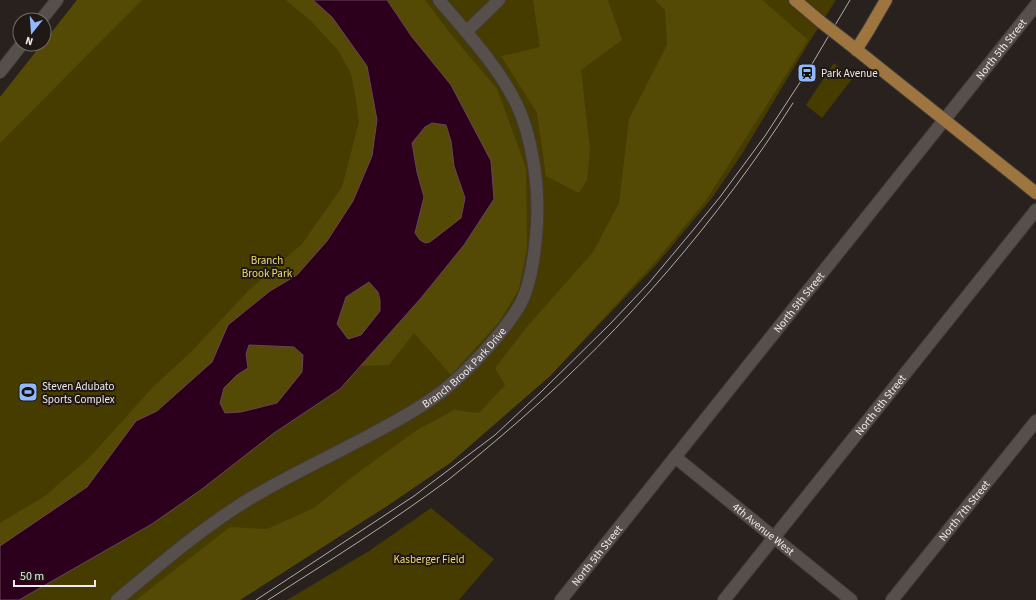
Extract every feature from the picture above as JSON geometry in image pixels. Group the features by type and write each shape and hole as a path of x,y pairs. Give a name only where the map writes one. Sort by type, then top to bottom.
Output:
{"main road":[{"path":"795,0 1036,193"},
{"path":"852,46 868,31 886,0"}],"street":[{"path":"47,12 57,0"},
{"name":"Branch Brook Park Drive","path":"117,600 183,546 244,503 390,424 452,384 501,331 520,304 527,286 534,255 538,210 533,160 525,127 517,105 493,67 439,0"},
{"path":"466,32 499,0"},
{"name":"North 5th Street","path":"561,600 1036,5"},
{"path":"0,72 16,52"},
{"name":"North 6th Street","path":"724,600 1036,210"},
{"name":"North 7th Street","path":"892,600 1036,420"},
{"name":"4th Avenue West","path":"675,458 851,600"}],"green space":[{"name":"Branch Brook Park","path":"77,0 836,0 742,154 712,198 656,265 550,376 450,463 387,506 240,600 0,600 0,97 36,52 52,52 52,32"},
{"path":"834,63 852,79 822,118 806,105"},
{"name":"Kasberger Field","path":"431,508 494,559 459,600 287,600 369,551"}],"shaded area":[{"path":"77,0 142,0 0,143 0,97 36,52 52,52 52,32"},
{"path":"286,0 313,0 332,17 367,66 377,120 372,156 353,201 327,241 297,275 270,291 228,325 212,362 157,411 136,421 87,487 0,546 0,523 45,496 89,458 154,386 191,352 249,290 302,244 342,187 359,122 351,74 338,50 311,21"},
{"path":"313,0 387,0 412,37 451,85 491,161 494,199 464,245 421,298 340,389 274,433 202,489 152,524 19,600 0,600 0,546 87,487 136,421 157,411 212,362 228,325 270,291 297,275 327,241 353,201 372,156 377,120 367,66 332,17","holes":["432,123 446,125 451,141 454,166 465,198 461,218 430,242 425,243 420,240 415,233 424,197 417,172 412,143 425,127","369,282 378,292 380,300 380,311 361,335 348,339 337,324 346,297","249,345 294,347 303,355 302,372 277,403 241,412 225,413 220,403 224,388 237,375 248,368 246,354"]},
{"path":"387,0 425,0 450,33 497,89 526,168 527,247 519,289 499,322 451,375 414,333 389,365 360,366 421,298 464,245 494,199 491,161 478,138"},
{"path":"533,0 608,0 622,40 581,70 590,150 587,180 579,193 546,176 537,113 501,56 540,47"},
{"path":"655,0 762,0 808,40 707,199 655,262 550,376 450,463 387,506 240,600 136,600 230,527 267,529 314,508 352,477 417,430 454,410 479,413 505,385 495,368 527,327 593,252 619,203 629,119 667,45 665,10"},
{"path":"432,123 446,125 451,141 454,166 465,198 461,218 430,242 425,243 420,240 415,233 424,197 417,172 412,143 425,126"},
{"path":"369,282 378,292 380,311 361,335 348,339 337,324 346,297"},
{"path":"249,345 294,347 303,355 302,372 277,403 241,412 224,413 220,404 224,388 237,375 248,368 246,354"}],"tram line":[{"path":"256,600 414,496 495,435 610,324 648,284 720,197 765,136 812,64 850,0"},
{"path":"268,600 382,527 448,480 512,427 560,384 633,309 702,230 734,189 793,103"}],"place":[{"name":"Park Avenue","path":"807,73"},
{"name":"Steven Adubato Sports Complex","path":"28,392"}]}
